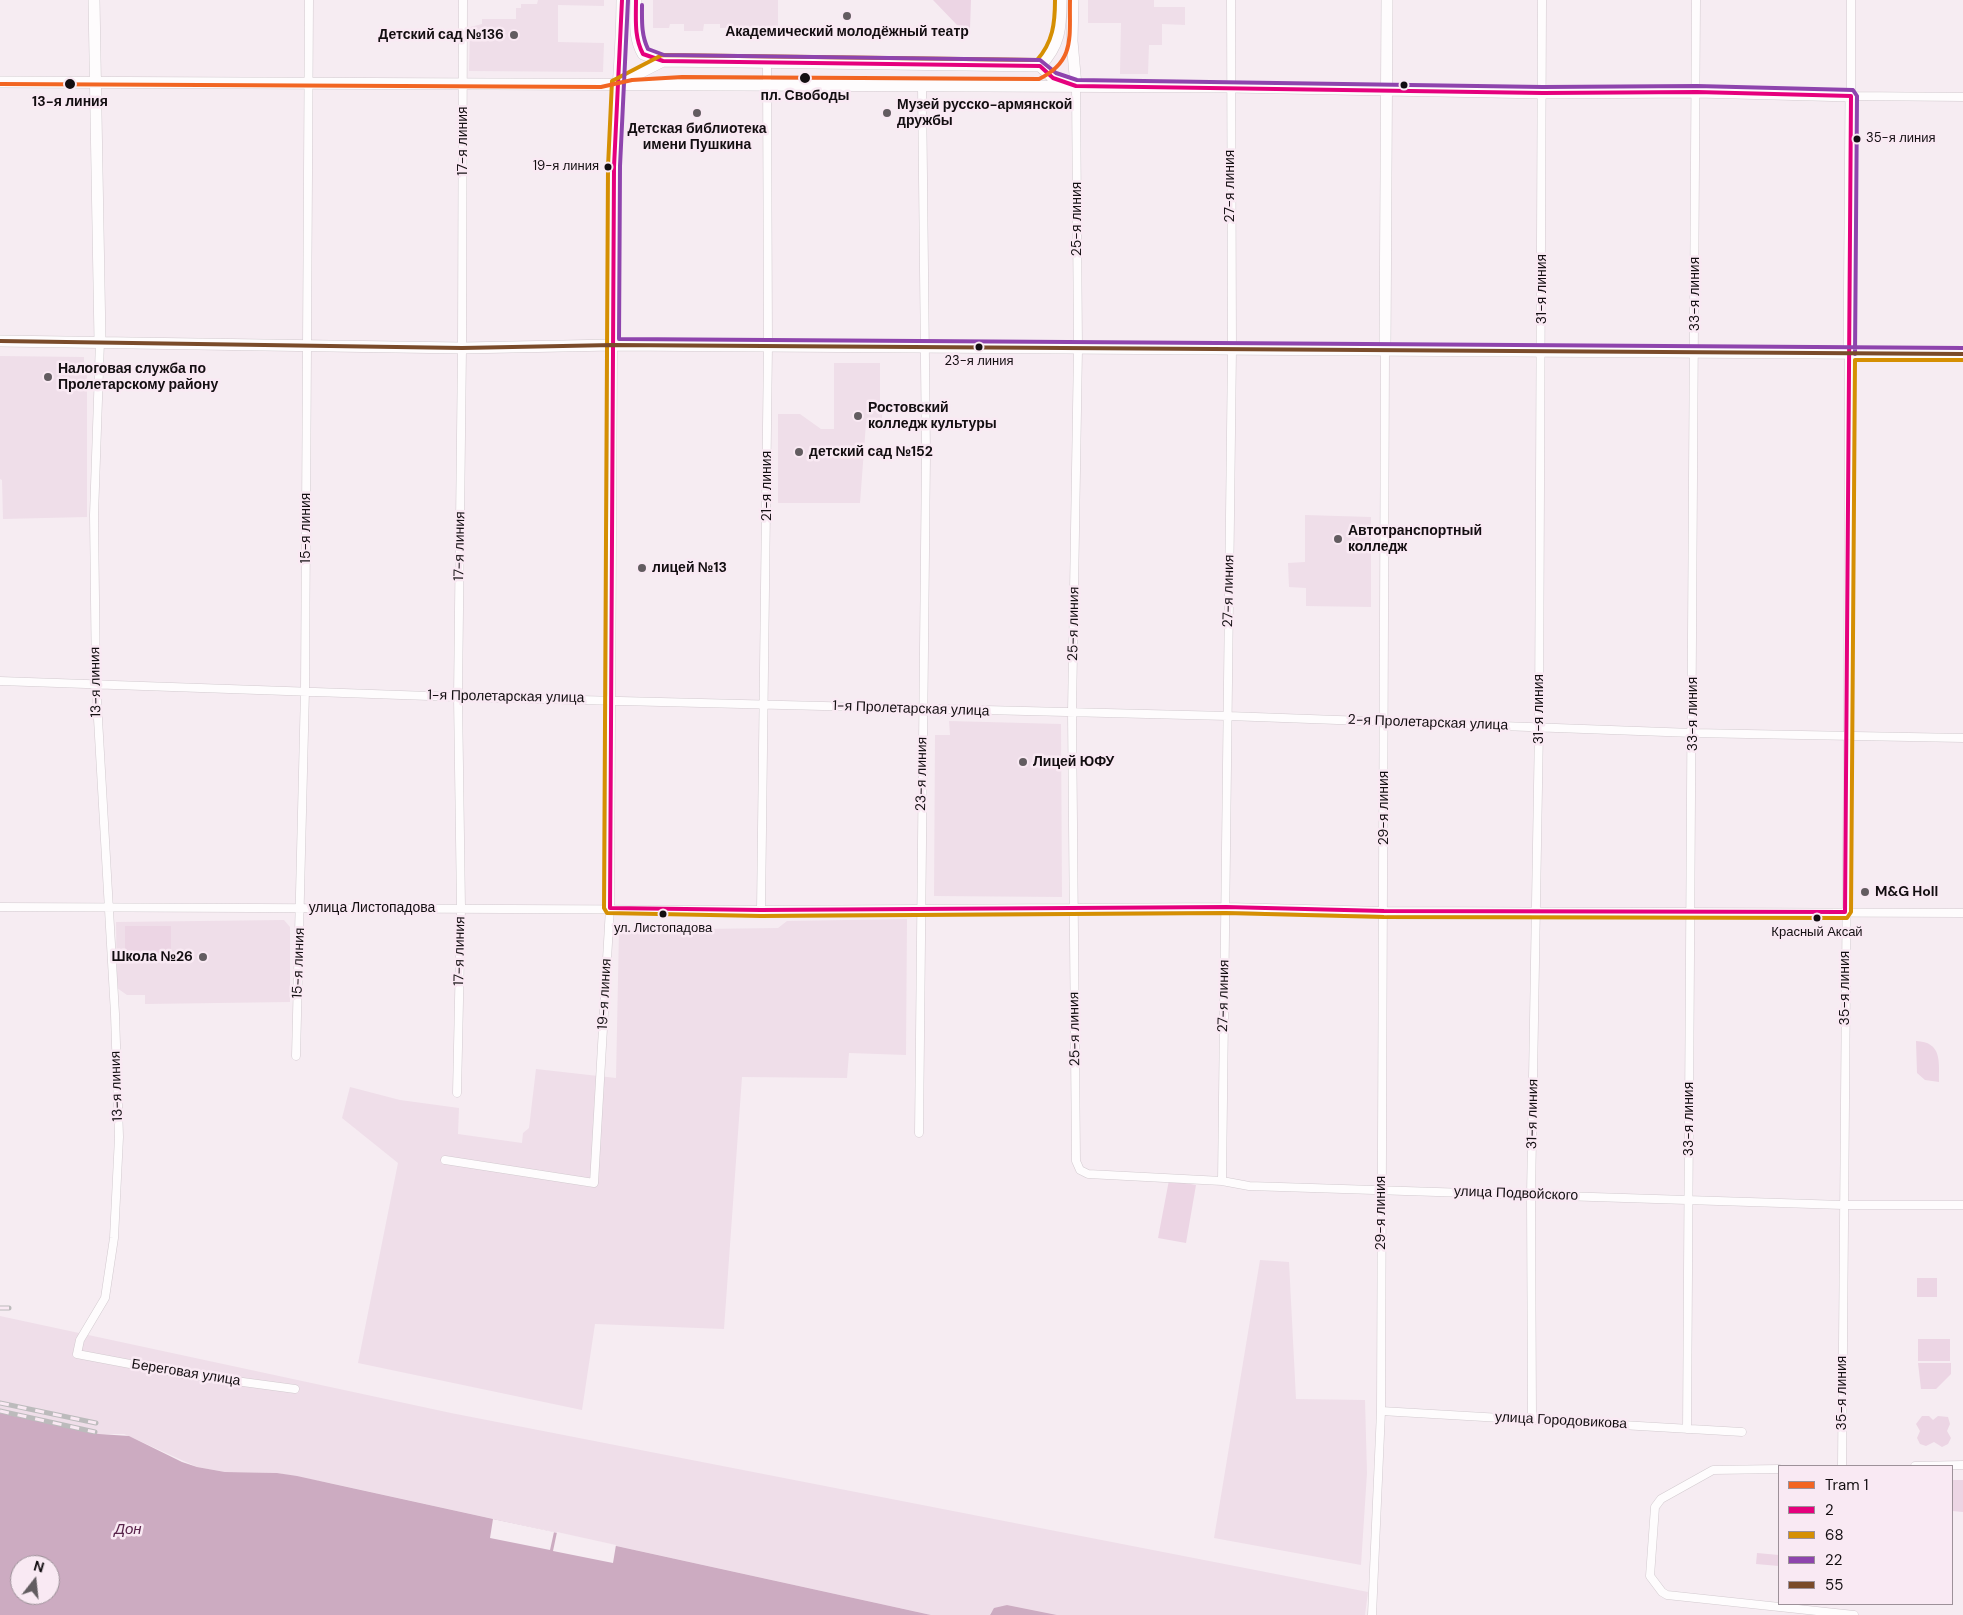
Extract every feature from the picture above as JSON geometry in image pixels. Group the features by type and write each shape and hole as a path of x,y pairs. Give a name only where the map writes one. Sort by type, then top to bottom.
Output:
{"main road":[{"name":"13-я линия","path":"94,0 97,82 100,341"},
{"name":"19-я линия","path":"613,345 614,167 621,56 622,0"},
{"path":"636,0 636,35 643,54 663,61 1040,66 1053,78 1076,86"},
{"path":"1040,66 1052,54 1057,43 1061,22 1061,0"},
{"path":"1073,0 1072,41 1076,86"},
{"name":"29-я линия","path":"1385,350 1388,90 1387,0"},
{"path":"618,84 663,61"},
{"path":"0,82 1231,87 1542,93 1697,92 1851,96"},
{"name":"35-я линия","path":"1849,354 1851,96"},
{"path":"0,341 100,341 462,348 613,345 1078,349 1232,348 1695,354 1963,354"}],"street":[{"name":"15-я линия","path":"296,1056 300,908 299,858 305,690 309,0"},
{"name":"17-я линия","path":"457,1093 461,908 458,697 463,0"},
{"name":"27-я линия","path":"1222,1182 1232,348 1232,0"},
{"name":"31-я линия","path":"1532,1419 1531,1195 1539,728 1542,0"},
{"name":"33-я линия","path":"1687,1429 1697,92 1696,0"},
{"name":"35-я линия","path":"1851,0 1851,96"},
{"name":"21-я линия","path":"761,910 768,346 767,62"},
{"name":"23-я линия","path":"919,1133 926,347 922,86"},
{"name":"25-я линия","path":"1076,86 1078,349 1072,712 1076,1161"},
{"path":"1851,96 1963,97"},
{"name":"13-я линия","path":"77,1354 80,1340 105,1298 114,1238 119,1137 96,684 94,515 100,341"},
{"name":"19-я линия","path":"446,1160 594,1183 610,908 613,345"},
{"name":"29-я линия","path":"1372,1615 1381,1411 1385,350"},
{"name":"35-я линия","path":"1842,1465 1849,354"},
{"name":"1-я Пролетарская улица","path":"0,681 305,690 458,697 1072,712"},
{"name":"2-я Пролетарская улица","path":"1072,712 1385,721 1692,733 1963,738"},
{"name":"улица Листопадова","path":"0,907 761,910 1226,907 1384,911 1536,910 1963,913"},
{"name":"улица Подвойского","path":"1076,1161 1080,1170 1088,1174 1222,1182 1250,1186 1843,1205 1963,1204"},
{"name":"Береговая улица","path":"77,1354 183,1374 294,1389"},
{"name":"улица Городовикова","path":"1381,1411 1742,1432"},
{"path":"1778,1469 1721,1469 1706,1473 1657,1502 1650,1573 1662,1592 1667,1595 1854,1615"}],"shaded area":[{"name":"Детский сад №136","path":"538,0 604,0 604,6 558,5 558,42 604,43 603,72 469,71 470,27 482,24 482,19 516,19 516,8 521,8 521,4 537,4"},
{"path":"653,0 778,0 778,28 720,28 720,24 704,24 703,31 684,31 684,24 670,24 669,28 653,28"},
{"path":"933,0 971,0 970,29 957,25"},
{"path":"1088,0 1154,0 1154,7 1185,7 1185,25 1162,24 1162,45 1149,45 1148,74 1120,74 1121,23 1088,23"},
{"path":"0,356 84,357 84,374 87,374 87,517 3,519 2,480 0,479"},
{"path":"834,363 880,363 880,410 882,410 882,423 866,423 860,503 778,503 778,414 800,414 821,429 834,429"},
{"name":"Автотранспортный колледж","path":"1305,515 1371,517 1371,607 1306,606 1306,588 1289,587 1288,563 1305,562"},
{"path":"949,721 1061,724 1062,897 934,896 935,735 950,735"},
{"path":"907,919 906,1055 849,1053 847,1078 742,1077 724,1329 595,1324 582,1410 358,1363 398,1163 342,1118 350,1087 400,1100 459,1108 458,1134 522,1143 523,1133 529,1128 536,1069 616,1078 619,930 778,928 787,921"},
{"name":"Школа №26","path":"284,920 290,927 290,1002 145,1004 145,995 127,995 117,988 116,922"},
{"path":"125,926 171,926 171,953 125,954"},
{"path":"1916,1041 1924,1042 1935,1049 1939,1060 1939,1082 1925,1080 1917,1073"},
{"path":"1169,1180 1196,1185 1186,1243 1158,1238"},
{"path":"1260,1260 1289,1262 1296,1399 1365,1400 1367,1473 1361,1565 1214,1538"},
{"path":"1917,1278 1937,1278 1937,1297 1917,1297"},
{"path":"0,1316 451,1413 1368,1592 1365,1615 1057,1615 1007,1605 991,1612 990,1615 931,1615 334,1484 277,1473 225,1472 197,1467 124,1434 99,1434 0,1413"},
{"path":"1918,1339 1950,1339 1950,1361 1918,1361"},
{"path":"1918,1363 1951,1363 1951,1374 1936,1389 1921,1389"},
{"path":"1922,1416 1929,1416 1933,1420 1938,1416 1948,1417 1950,1424 1947,1431 1951,1438 1948,1444 1942,1447 1934,1442 1926,1446 1920,1444 1917,1438 1920,1431 1916,1424"},
{"path":"1953,1480 1963,1480 1963,1512 1953,1511"},
{"path":"1757,1553 1778,1555 1778,1566 1756,1564"}],"water":[{"name":"Дон","path":"0,1413 99,1434 129,1436 182,1462 197,1467 225,1472 277,1473 297,1476 931,1615 0,1615"},
{"path":"1007,1605 1057,1615 990,1615 994,1608"}],"pier":[{"path":"493,1519 554,1532 550,1550 490,1538"},
{"path":"557,1532 616,1545 613,1563 553,1551"}],"railway":[{"path":"0,1308 9,1308"},
{"path":"0,1403 96,1423"},
{"path":"0,1411 95,1432"}],"tram line":[{"name":"1","path":"0,84 601,87 632,80 682,77 1039,79 1051,72 1065,56 1070,36 1070,0"}],"transit line":[{"name":"2","path":"622,0 614,167 610,908 761,910 1226,907 1384,911 1845,912 1851,96 1697,92 1543,93 1076,86 1053,78 1040,66 663,61 643,54 640,48 636,28 636,0"},
{"name":"22","path":"628,0 620,166 619,339 1963,348"},
{"name":"68","path":"1055,0 1050,39 1037,60 662,55 612,81 608,167 604,908 607,913 761,916 1226,913 1384,917 1847,918 1851,912 1855,360 1963,360"},
{"name":"22","path":"642,5 643,33 648,49 664,55 1040,60 1056,73 1077,80 1543,87 1697,86 1853,90 1857,96 1855,354"},
{"name":"55","path":"0,341 462,348 613,345 1963,354"}],"place":[{"name":"Академический молодёжный театр","path":"847,16"},
{"name":"Детский сад №136","path":"514,35"},
{"name":"пл. Свободы","path":"805,78"},
{"name":"13-я линия","path":"70,84"},
{"name":"Детская библиотека имени Пушкина","path":"697,113"},
{"name":"Музей русско-армянской дружбы","path":"887,113"},
{"name":"35-я линия","path":"1857,139"},
{"name":"19-я линия","path":"608,167"},
{"name":"23-я линия","path":"979,347"},
{"name":"Налоговая служба по Пролетарскому району","path":"48,377"},
{"name":"Ростовский колледж культуры","path":"858,416"},
{"name":"детский сад №152","path":"799,452"},
{"name":"Автотранспортный колледж","path":"1338,539"},
{"name":"лицей №13","path":"642,568"},
{"name":"Лицей ЮФУ","path":"1023,762"},
{"name":"M&G Holl","path":"1865,892"},
{"name":"ул. Листопадова","path":"663,914"},
{"name":"Красный Аксай","path":"1817,918"},
{"name":"Школа №26","path":"203,957"}]}
